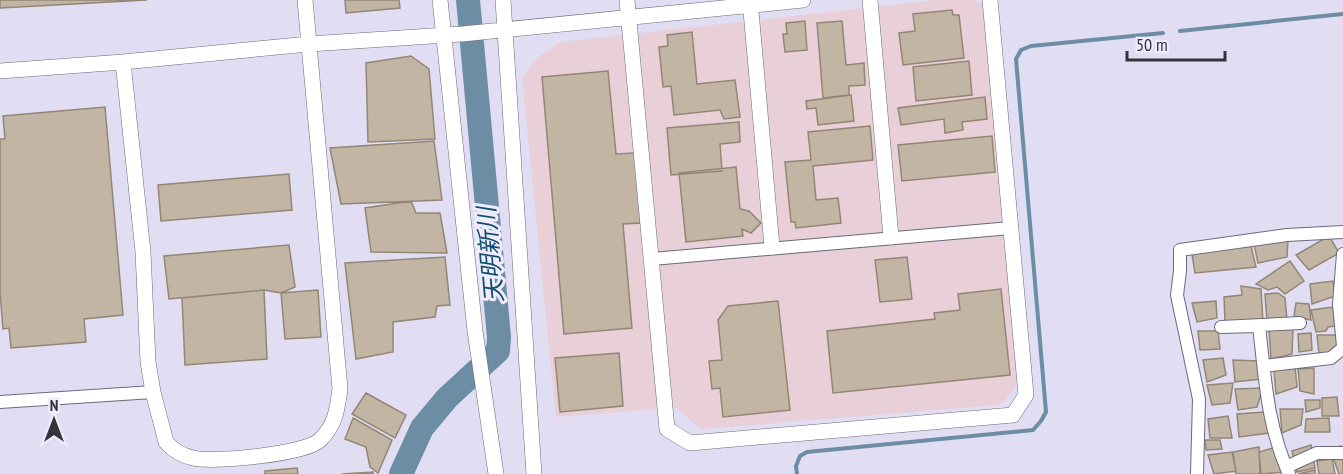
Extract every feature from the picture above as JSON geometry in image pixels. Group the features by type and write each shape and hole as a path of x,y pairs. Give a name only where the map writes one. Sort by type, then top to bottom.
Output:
{"street":[{"path":"123,63 143,252 148,362 166,442 171,448 192,458 211,461 291,452 319,441 337,416 340,389 305,0"},
{"path":"440,0 475,331 496,474"},
{"path":"503,0 501,30 534,474"},
{"path":"627,0 667,429 690,443 1013,415 1026,395 990,0"},
{"path":"0,71 123,63 309,44 462,34 750,2 803,0"},
{"path":"870,0 891,237"},
{"path":"750,2 772,248"},
{"path":"652,258 1011,228"},
{"path":"1197,474 1199,399 1177,296 1180,250 1287,235 1343,232"},
{"path":"1264,366 1331,358 1343,347 1339,304 1343,254"},
{"path":"1300,323 1221,327 1259,326 1268,410 1287,471 1317,453 1343,453"},
{"path":"0,402 153,392"}],"shaded area":[{"path":"936,0 974,0 985,5 1017,386 1000,405 701,429 676,408 556,417 522,78 538,57 561,42"}],"building":[{"path":"0,0 147,0 0,8"},
{"path":"345,0 399,0 400,8 346,13"},
{"path":"952,10 953,15 959,15 964,58 903,65 899,33 915,31 913,14"},
{"path":"805,21 807,50 785,52 783,34 787,34 786,23"},
{"path":"842,21 846,65 864,63 865,85 849,86 849,95 823,98 817,23"},
{"path":"692,32 697,84 735,80 740,117 724,119 720,110 674,115 671,86 663,87 659,47 668,46 667,35"},
{"path":"411,56 429,69 435,139 368,142 366,63"},
{"path":"969,61 972,95 916,101 913,67"},
{"path":"608,71 616,154 635,153 641,223 623,224 632,328 564,334 542,77"},
{"path":"851,95 854,121 818,125 816,108 807,109 806,101"},
{"path":"985,97 987,119 962,122 963,130 945,133 944,119 901,125 898,108"},
{"path":"105,107 123,315 84,319 86,342 11,348 9,328 3,329 0,292 0,139 5,139 3,116"},
{"path":"739,122 740,142 720,144 722,171 671,175 667,128"},
{"path":"870,126 873,160 813,166 816,200 838,198 841,223 796,228 795,222 791,222 785,162 811,160 808,132"},
{"path":"992,136 995,172 902,181 898,145"},
{"path":"434,141 442,200 341,204 330,148"},
{"path":"736,167 740,209 749,211 761,223 751,233 742,229 743,236 686,242 679,173"},
{"path":"289,174 292,210 161,221 158,185"},
{"path":"411,201 416,213 440,213 447,253 371,252 365,208"},
{"path":"1329,236 1339,253 1309,270 1296,255"},
{"path":"1288,240 1287,257 1258,263 1254,244"},
{"path":"289,245 295,287 281,293 264,290 169,299 164,256"},
{"path":"1251,246 1256,267 1195,273 1192,254"},
{"path":"445,257 450,305 437,306 435,317 393,322 393,352 356,359 345,263"},
{"path":"907,257 912,299 880,302 875,260"},
{"path":"1290,261 1304,281 1285,294 1277,287 1268,290 1256,284"},
{"path":"1333,281 1335,296 1312,304 1310,284"},
{"path":"1241,286 1261,289 1263,323 1225,322 1224,297 1242,295"},
{"path":"1001,289 1010,375 833,393 827,331 935,319 934,313 960,310 958,294"},
{"path":"264,290 267,359 185,365 182,298"},
{"path":"318,290 321,337 285,339 281,293"},
{"path":"1278,293 1285,298 1287,320 1267,322 1265,294"},
{"path":"778,301 790,410 723,417 720,388 712,389 709,361 722,360 718,320 728,306"},
{"path":"1216,301 1217,318 1197,322 1192,303"},
{"path":"1296,303 1309,304 1311,320 1294,316"},
{"path":"1333,307 1335,326 1328,327 1326,331 1316,332 1311,310"},
{"path":"1293,328 1292,354 1271,359 1269,330"},
{"path":"1198,331 1218,331 1220,349 1200,350"},
{"path":"1311,333 1312,350 1299,352 1298,334"},
{"path":"1317,335 1338,335 1343,354 1319,354"},
{"path":"619,353 623,406 560,412 555,358"},
{"path":"1223,358 1226,375 1207,382 1203,360"},
{"path":"1233,360 1260,361 1261,379 1235,382"},
{"path":"1295,367 1297,387 1276,394 1274,370"},
{"path":"1314,368 1314,394 1300,391 1298,369"},
{"path":"1233,383 1230,403 1212,405 1207,385"},
{"path":"1263,388 1257,407 1238,410 1235,389"},
{"path":"366,393 406,415 395,438 352,414"},
{"path":"1337,397 1339,416 1322,416 1322,398"},
{"path":"1305,400 1320,400 1320,408 1306,412"},
{"path":"1280,409 1303,409 1301,425 1282,433"},
{"path":"1264,412 1269,433 1239,437 1237,414"},
{"path":"1228,416 1232,438 1210,438 1208,419"},
{"path":"353,418 392,440 378,473 370,467 366,447 345,439"},
{"path":"1329,418 1330,432 1305,432 1306,419"},
{"path":"1205,440 1220,440 1222,449 1206,450"},
{"path":"1311,445 1315,468 1297,472 1292,451"},
{"path":"1341,446 1343,474 1339,474 1330,449"},
{"path":"1259,447 1260,474 1236,474 1233,452"},
{"path":"1276,447 1285,472 1261,474 1259,452"},
{"path":"1232,452 1236,471 1214,474 1208,455"},
{"path":"1332,459 1335,474 1319,474 1317,461"},
{"path":"297,468 298,474 265,474 265,471"},
{"path":"1315,470 1315,474 1298,474"},
{"path":"373,472 373,474 342,474"}],"waterway":[{"name":"天明新川","path":"401,474 422,428 447,398 498,351 499,337 468,0"},
{"path":"1180,31 1343,14"},
{"path":"797,474 796,466 800,456 807,452 1033,430 1041,421 1046,412 1016,59 1021,50 1031,46 1163,33"}]}
